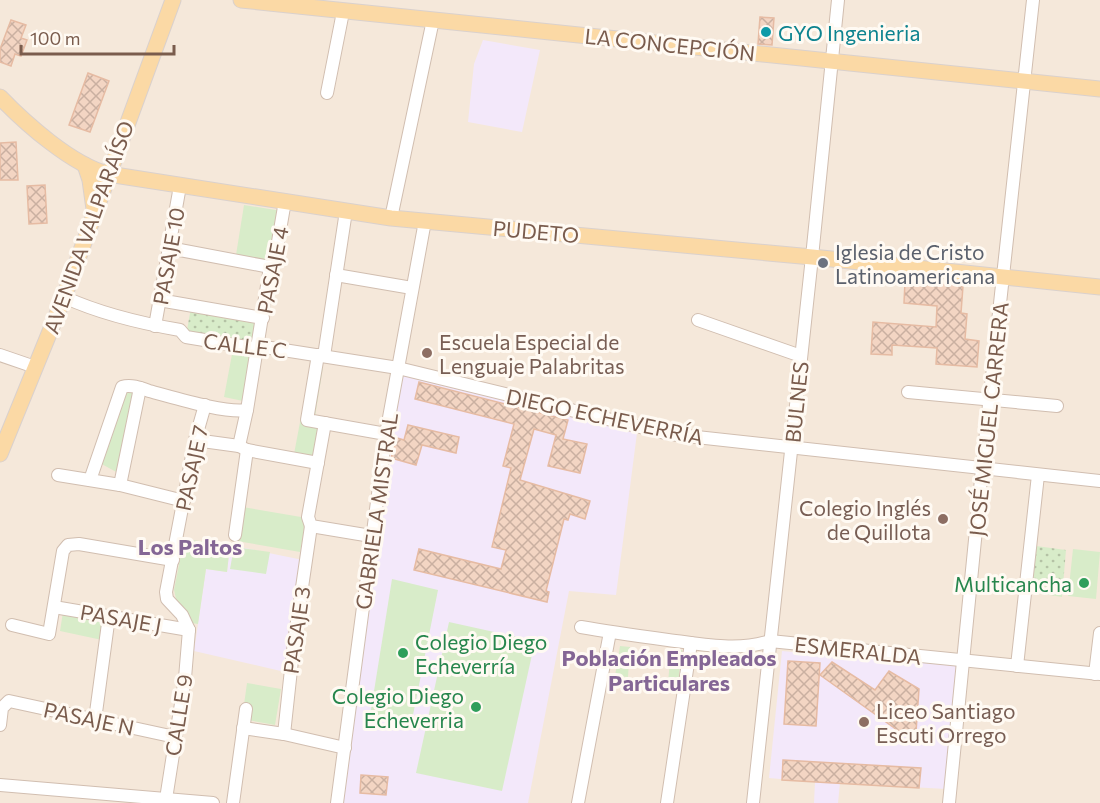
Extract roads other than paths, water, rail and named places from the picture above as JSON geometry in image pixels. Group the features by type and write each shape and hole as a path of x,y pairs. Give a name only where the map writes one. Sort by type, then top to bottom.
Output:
{"main road":[{"name":"AVENIDA VALPARAÍSO","path":"0,454 64,297 173,0"},
{"name":"LA CONCEPCIÓN","path":"241,0 1100,89"},
{"name":"PUDETO","path":"0,97 45,138 85,165 108,174 391,218 1100,286"},
{"path":"85,165 90,180 94,212"}],"street":[{"name":"BULNES","path":"753,803 838,0"},
{"name":"JOSÉ MIGUEL CARRERA","path":"949,803 982,469 1033,0"},
{"path":"327,93 343,12"},
{"path":"391,218 432,20"},
{"name":"PASAJE 10","path":"155,326 180,186"},
{"name":"PASAJE 4","path":"235,536 247,410 270,267 274,265 285,201"},
{"path":"346,211 321,355 307,420 386,434"},
{"name":"GABRIELA MISTRAL","path":"337,803 386,434 425,221"},
{"path":"169,248 270,267"},
{"path":"336,274 412,288"},
{"name":"CALLE C","path":"64,297 118,318 180,330 186,337 398,368"},
{"path":"159,300 262,318"},
{"path":"698,320 801,356"},
{"path":"0,354 35,367"},
{"name":"DIEGO ECHEVERRÍA","path":"398,368 669,434 1100,481"},
{"path":"90,480 122,387 126,385 205,405 247,410"},
{"path":"120,485 140,388"},
{"path":"908,392 1057,406"},
{"name":"PASAJE 7","path":"189,630 182,615 167,599 166,592 195,440 205,405"},
{"name":"PASAJE 3","path":"284,734 294,642 325,423"},
{"path":"195,440 318,463"},
{"path":"58,475 120,485 184,501"},
{"path":"1017,666 1038,475"},
{"path":"310,523 371,536"},
{"path":"12,625 49,634 63,551 68,545 79,544 173,560"},
{"name":"PASAJE J","path":"54,606 189,630"},
{"path":"95,720 109,616"},
{"name":"ESMERALDA","path":"581,627 691,643 738,647 754,646 770,641 1098,674"},
{"name":"CALLE 9","path":"166,799 185,678 189,630"},
{"path":"578,803 610,632"},
{"path":"1098,674 1100,633"},
{"path":"667,803 691,643"},
{"name":"PASAJE N","path":"0,725 4,703 9,701 175,737"},
{"path":"233,803 246,709"},
{"path":"243,728 284,734 345,748"},
{"path":"0,785 97,799 166,799 213,803"}],"place":[{"name":"GYO Ingenieria","path":"766,32"},
{"name":"Iglesia de Cristo Latinoamericana","path":"823,263"},
{"name":"Escuela Especial de Lenguaje Palabritas","path":"427,353"},
{"name":"Colegio Inglés de Quillota","path":"943,519"},
{"name":"Multicancha","path":"1084,583"},
{"name":"Colegio Diego Echeverría","path":"403,653"},
{"name":"Colegio Diego Echeverria","path":"476,707"},
{"name":"Liceo Santiago Escuti Orrego","path":"864,722"}],"district":[{"name":"Los Paltos","path":"190,546"},
{"name":"Población Empleados Particulares","path":"669,670"}]}
